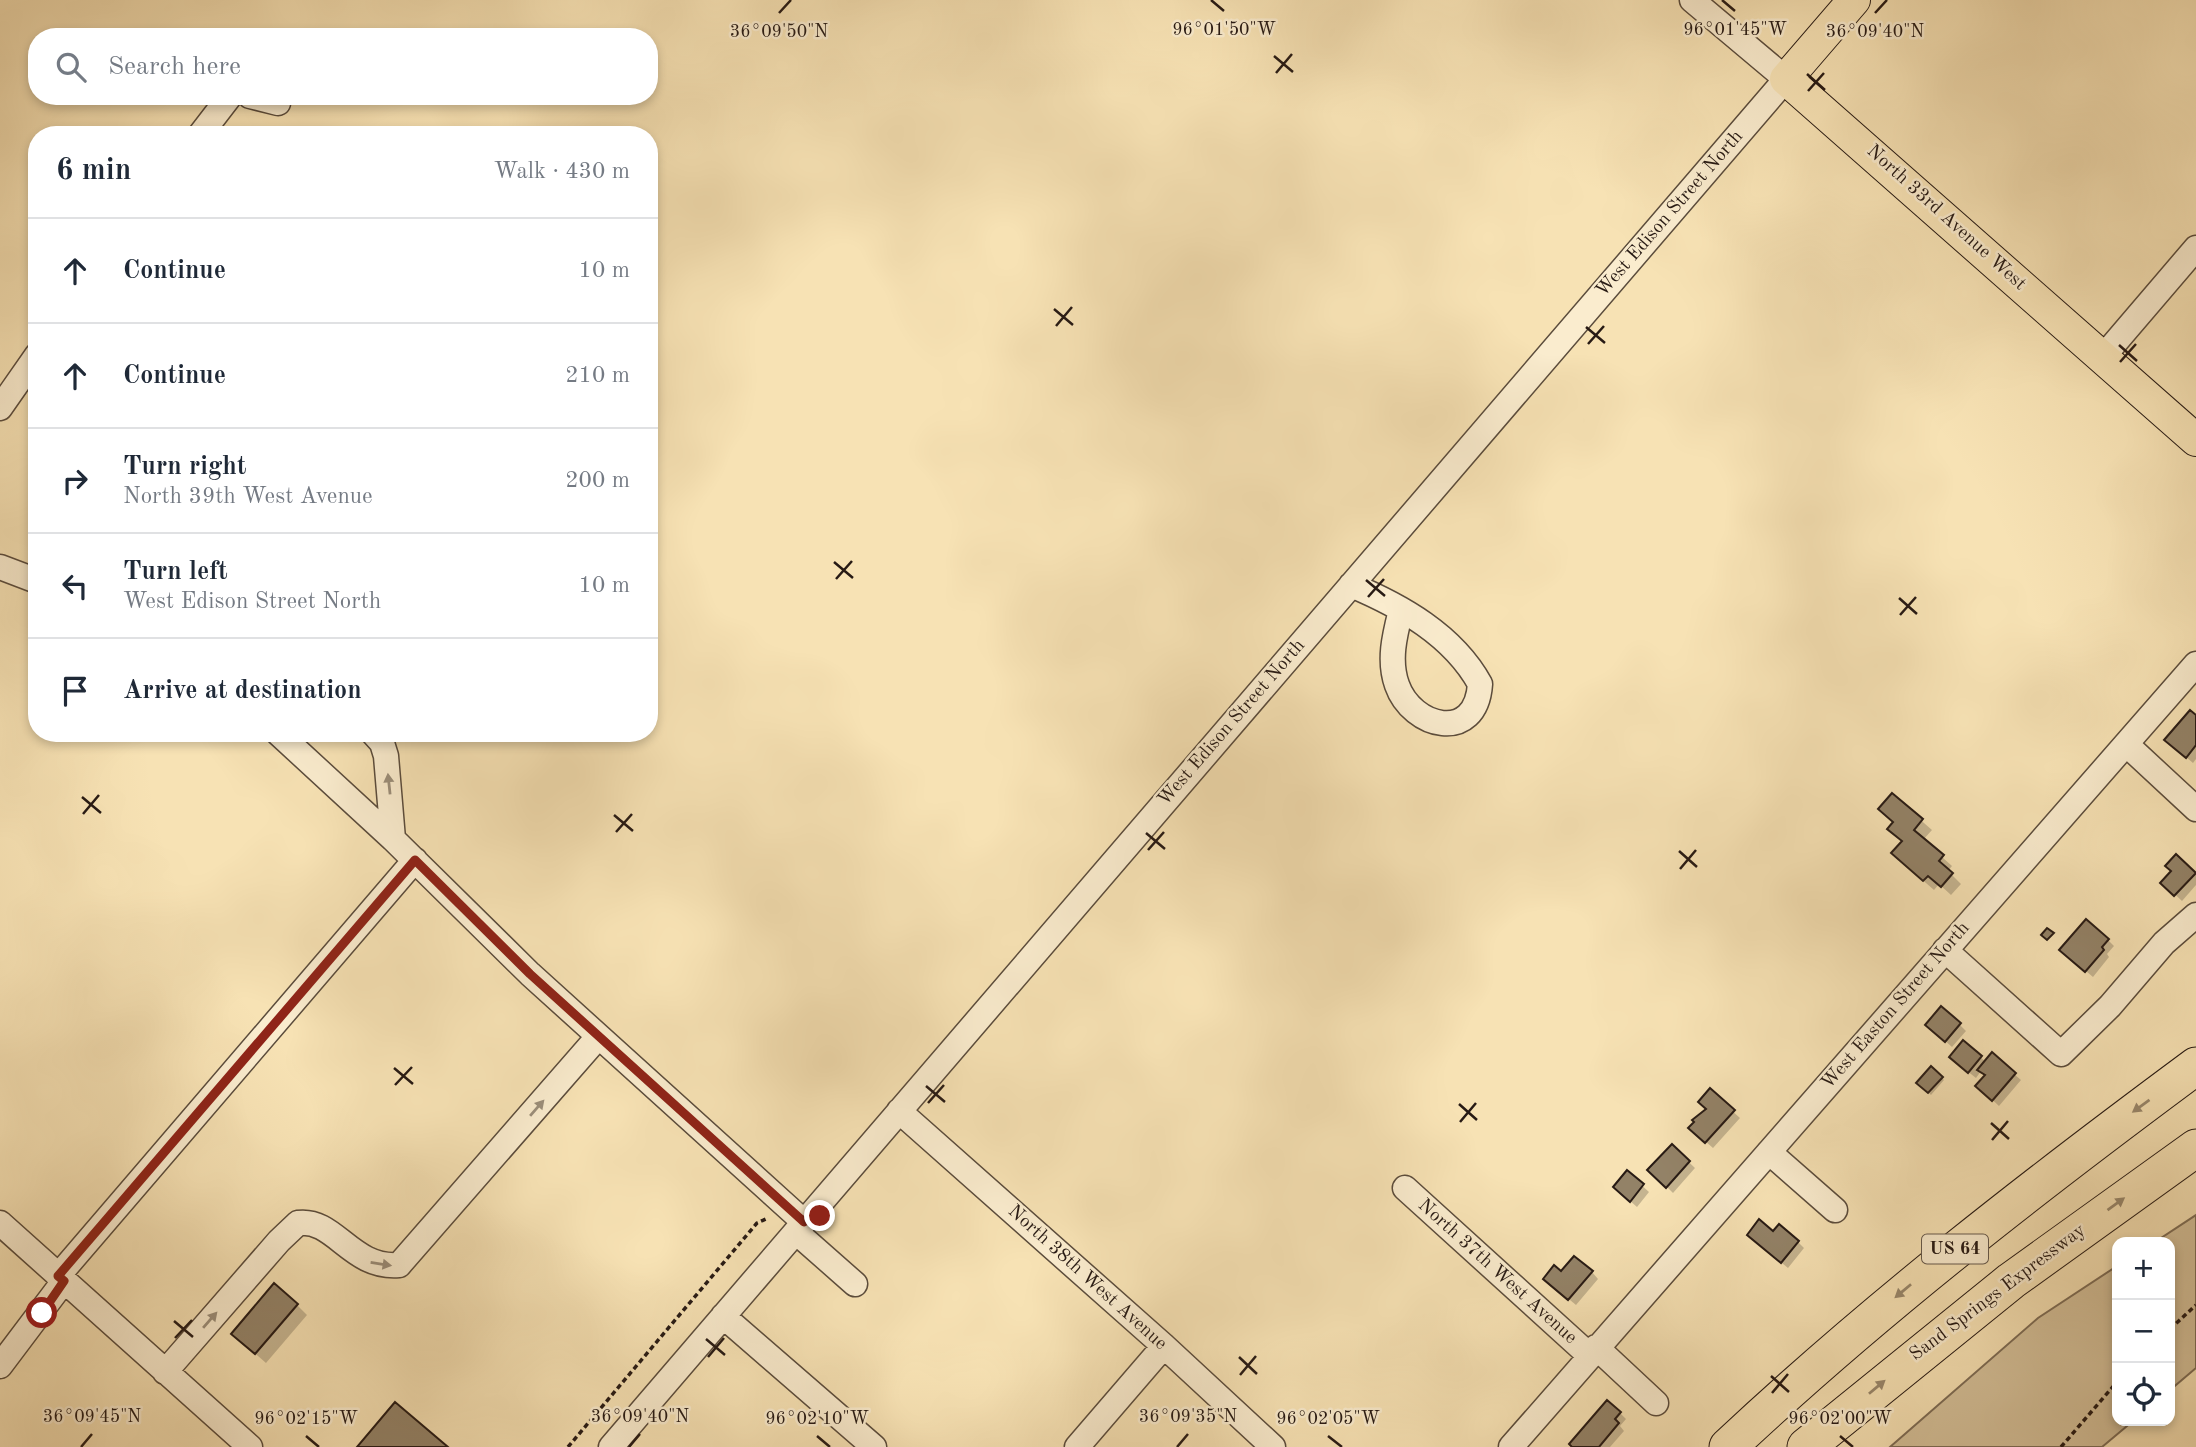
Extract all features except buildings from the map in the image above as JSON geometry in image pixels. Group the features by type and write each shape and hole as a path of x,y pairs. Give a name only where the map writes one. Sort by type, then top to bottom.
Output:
{"highway":[{"name":"US 64","path":"1728,1447 1900,1293 2034,1187 2196,1066"},
{"name":"Sand Springs Expressway","path":"1806,1447 2011,1281 2196,1148"}],"main road":[{"name":"West Edison Street North","path":"1786,79 1854,0"},
{"name":"North 33rd Avenue West","path":"1786,79 2196,440"}],"street":[{"name":"North 33rd Avenue West","path":"1692,0 1786,79"},
{"name":"West Edison Street North","path":"611,1447 1786,79"},
{"path":"207,126 223,105"},
{"path":"2102,358 2196,248"},
{"path":"0,408 28,368"},
{"path":"0,567 28,578"},
{"path":"1351,585 1401,610 1437,632 1463,656 1480,684 1475,710 1464,721 1449,726 1417,712 1405,701 1397,685 1393,664 1394,640 1401,610"},
{"name":"West Easton Street North","path":"1510,1447 2196,664"},
{"path":"288,742 394,839 469,916 598,1037 782,1203 800,1227 855,1284"},
{"path":"381,742 386,755 394,839"},
{"path":"2126,744 2196,809"},
{"path":"0,1366 61,1279 415,860"},
{"path":"1945,950 2062,1054 2110,1006 2164,943 2196,915"},
{"path":"165,1372 279,1241 298,1223 318,1225 366,1261 376,1265 399,1265 598,1037"},
{"name":"North 38th West Avenue","path":"899,1111 1164,1346 1273,1447"},
{"path":"1769,1152 1835,1210"},
{"name":"North 37th West Avenue","path":"1405,1188 1656,1403"},
{"path":"0,1223 250,1447"},
{"path":"723,1316 874,1447"},
{"path":"1077,1447 1164,1346"}],"path":[{"path":"568,1447 757,1223 769,1217 782,1203"},
{"path":"2175,1324 2196,1305"},
{"path":"2062,1447 2112,1388"}],"shaded area":[{"path":"2196,1215 2196,1368 2175,1386 2175,1237 2163,1237"},
{"path":"2112,1269 2112,1426 2127,1426 2102,1447 1890,1447 2038,1318"}],"route":[{"path":"42,1313 64,1281 58,1276 415,860 530,974 804,1222 818,1206 824,1212 820,1216"}]}
